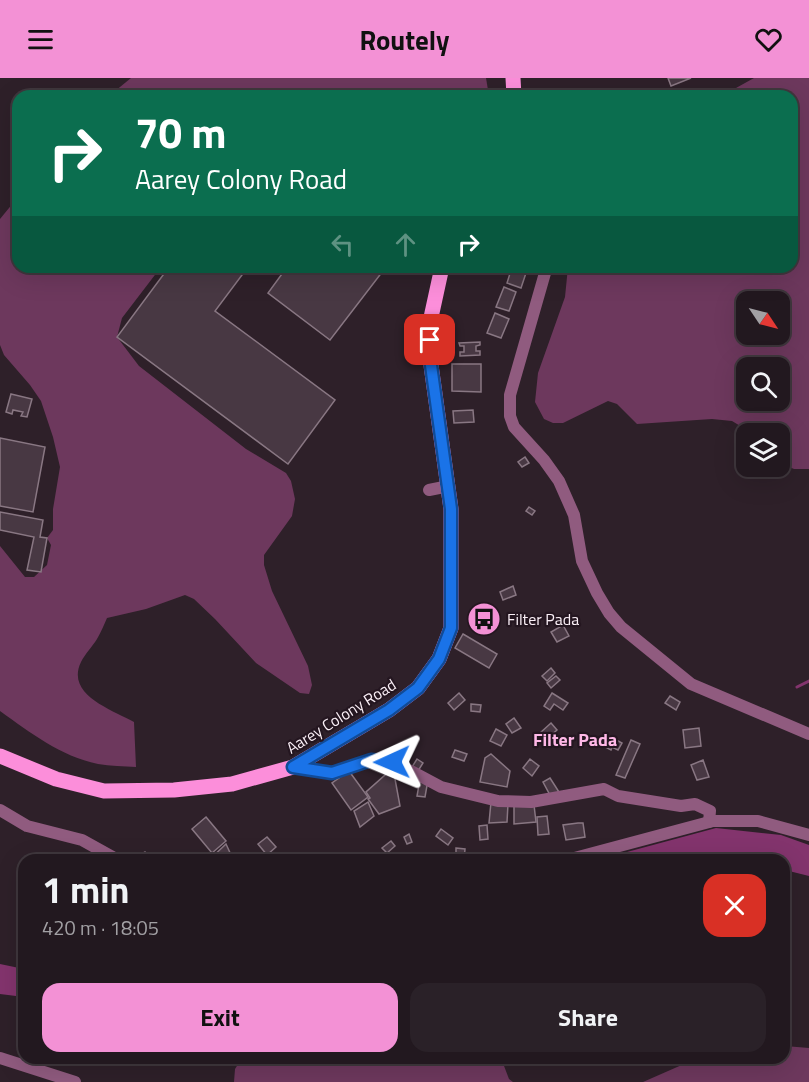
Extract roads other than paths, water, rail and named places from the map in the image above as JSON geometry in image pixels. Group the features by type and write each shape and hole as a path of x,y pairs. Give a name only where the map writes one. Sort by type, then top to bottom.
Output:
{"main road":[{"name":"Aarey Colony Road","path":"0,756 56,779 104,790 174,790 232,784 293,767 389,710 418,688 439,659 451,628 451,509 430,358 430,322 441,273"}],"street":[{"path":"544,273 510,396 510,416 514,427 544,460 559,481 574,515 582,561 597,593 621,627 691,684 809,734"},
{"path":"429,490 449,486"},
{"path":"293,767 332,773 371,760 382,760 411,771 441,787 498,801 531,802 604,789 618,796 681,806 695,804 710,811 709,822"},
{"path":"0,810 27,826 82,840 110,854"},
{"path":"589,854 709,822 758,821 809,835"},
{"path":"0,1058 18,1064"},
{"path":"19,1064 75,1082"}],"waterway":[{"path":"797,687 809,681"}],"place":[{"name":"Filter Pada","path":"484,619"}],"district":[{"name":"Filter Pada","path":"575,739"}]}
